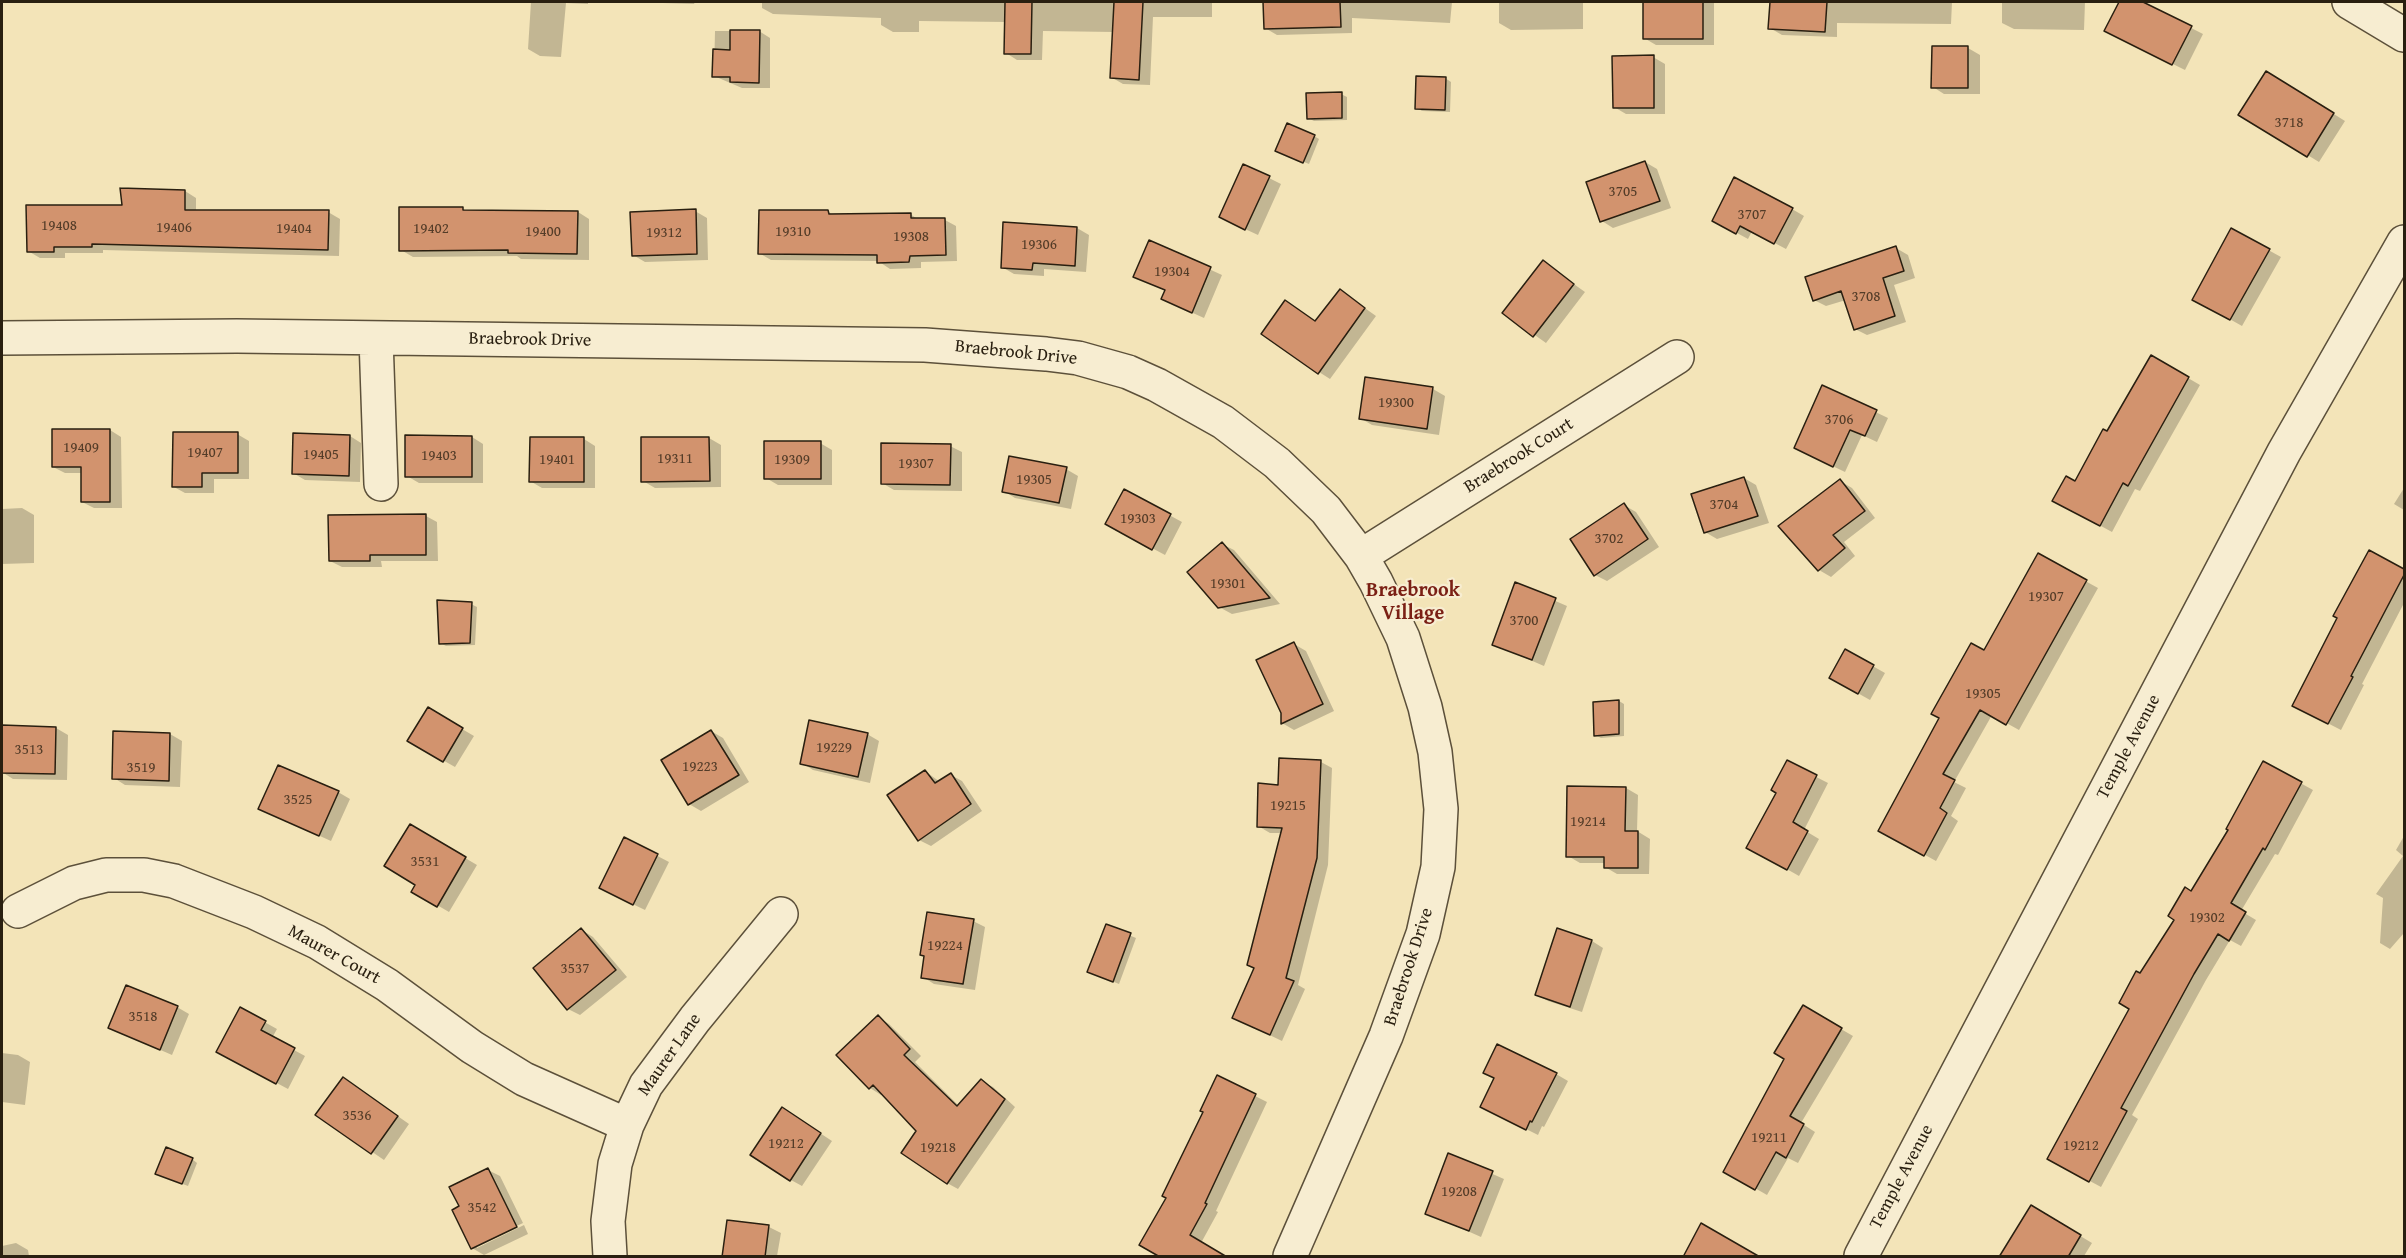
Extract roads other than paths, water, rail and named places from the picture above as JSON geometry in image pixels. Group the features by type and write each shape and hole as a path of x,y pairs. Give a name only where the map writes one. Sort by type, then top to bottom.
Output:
{"street":[{"path":"2349,2 2404,35"},
{"name":"Temple Avenue","path":"1862,1257 2284,452 2404,242"},
{"name":"Braebrook Drive","path":"2,338 376,338 925,345 1078,358 1128,372 1157,385 1222,422 1277,463 1310,494 1326,510 1361,556 1403,638 1425,707 1436,752 1440,809 1438,867 1424,934 1386,1036 1290,1257"},
{"path":"376,338 381,484"},
{"name":"Braebrook Court","path":"1361,556 1677,357"},
{"name":"Maurer Court","path":"18,911 74,883 106,875 144,875 174,881 254,912 317,942 387,985 472,1047 524,1079 627,1125"},
{"name":"Maurer Lane","path":"610,1257 608,1221 615,1164 627,1125 646,1085 695,1019 781,914"}],"district":[{"name":"Braebrook Village","path":"1413,602"}]}
